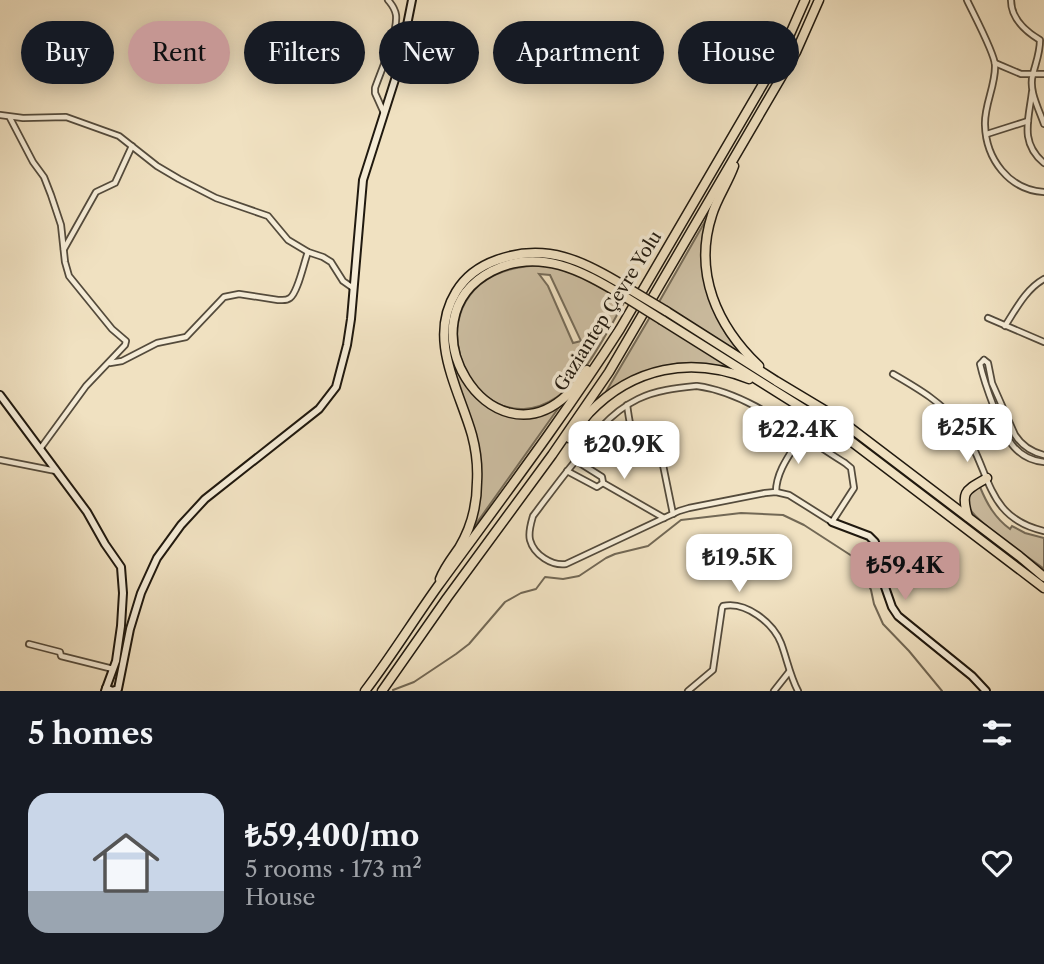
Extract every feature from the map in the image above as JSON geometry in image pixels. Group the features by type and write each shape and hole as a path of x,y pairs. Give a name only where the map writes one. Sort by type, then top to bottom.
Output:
{"highway":[{"name":"Gaziantep Çevre Yolu","path":"365,691 538,450 620,329 783,50 805,0"},
{"name":"Gaziantep Çevre Yolu","path":"382,691 609,372 796,52 819,0"},
{"path":"740,149 718,200 705,246 708,282 718,312 741,349 758,365 867,440 1044,577"},
{"path":"436,589 443,570 466,534 477,491 475,448 451,376 445,347 444,327 447,314 458,289 472,274 504,257 532,253 557,255 581,262 662,320 862,449 1044,588"},
{"path":"620,329 567,395 546,409 523,414 492,406 475,392 461,373 453,343 455,317 471,286 487,274 510,264 545,262 584,273 666,311 801,396"},
{"path":"552,455 589,413 610,394 649,373 670,368 724,370 796,404"},
{"path":"968,517 964,505 966,490 987,478"}],"street":[{"path":"384,113 375,88 393,37 396,20 396,12 388,0"},
{"path":"0,395 87,512 121,567 121,626 113,669 106,689 118,689 130,629 141,593 157,558 181,525 205,499 319,409 336,387 347,345 363,180 398,70 412,0"},
{"path":"967,0 995,63 985,125 990,150 1000,170 1015,184 1044,192"},
{"path":"1011,0 1011,7 1026,32 1042,39 1032,75 1026,134 1032,149 1044,163"},
{"path":"995,63 1021,74 1044,74"},
{"path":"1032,91 1044,124"},
{"path":"0,115 66,117 119,136 157,166 202,192 268,216 288,240 331,262 343,281 353,288"},
{"path":"9,117 44,177 61,225 69,276 112,329 126,341 86,386 39,450"},
{"path":"987,134 1028,121"},
{"path":"64,250 96,192 115,183 132,146"},
{"path":"108,364 122,361 157,343 186,337 224,296 239,294 278,300 291,298 308,252"},
{"path":"1005,326 1021,300 1044,279"},
{"path":"988,318 1044,342"},
{"path":"1044,455 1029,450 1015,435 992,383 988,363 982,360 980,364 984,379 1011,443 1026,457 1044,462"},
{"path":"893,374 930,396 950,415 971,442 995,499 1008,513 1025,525 1044,531"},
{"path":"832,522 854,488 851,468 748,402 713,388 697,386 647,395 610,418 596,432 533,516 529,532 534,547 552,564 566,564 689,508 776,492 789,495 832,522 869,536 875,542 885,587 898,616 972,676 986,691"},
{"path":"627,405 637,440 663,463 673,514"},
{"path":"776,492 779,473 802,435"},
{"path":"0,460 57,472"},
{"path":"575,460 602,477 603,483"},
{"path":"567,471 597,487 603,483"},
{"path":"603,483 664,518"},
{"path":"688,691 713,670 722,608 729,605 747,609 760,617 776,635 798,691"},
{"path":"29,644 60,652 61,656 113,669"},
{"path":"774,691 789,672"}],"shaded area":[{"path":"707,218 702,239 703,266 719,319 726,334 744,356 659,302"},
{"path":"545,265 577,273 625,301 595,353 567,389 557,397 524,409 495,402 473,383 460,355 458,324 470,295 498,274","holes":["539,274 550,275 581,341 573,343 548,286"]},
{"path":"650,317 737,371 700,363 668,365 637,376 604,395"},
{"path":"450,357 455,370 457,368 477,397 501,413 529,416 562,403 471,531 481,473"},
{"path":"980,487 992,510 1010,529 1012,526 1044,538 1044,569 992,531 970,509 969,492"}],"waterway":[{"path":"393,690 414,682 456,654 469,644 505,602 521,593 536,589 545,577 563,579 579,576 615,554 648,546 681,520 741,513 783,515 804,525 855,558 871,590 883,624 942,691"}]}
